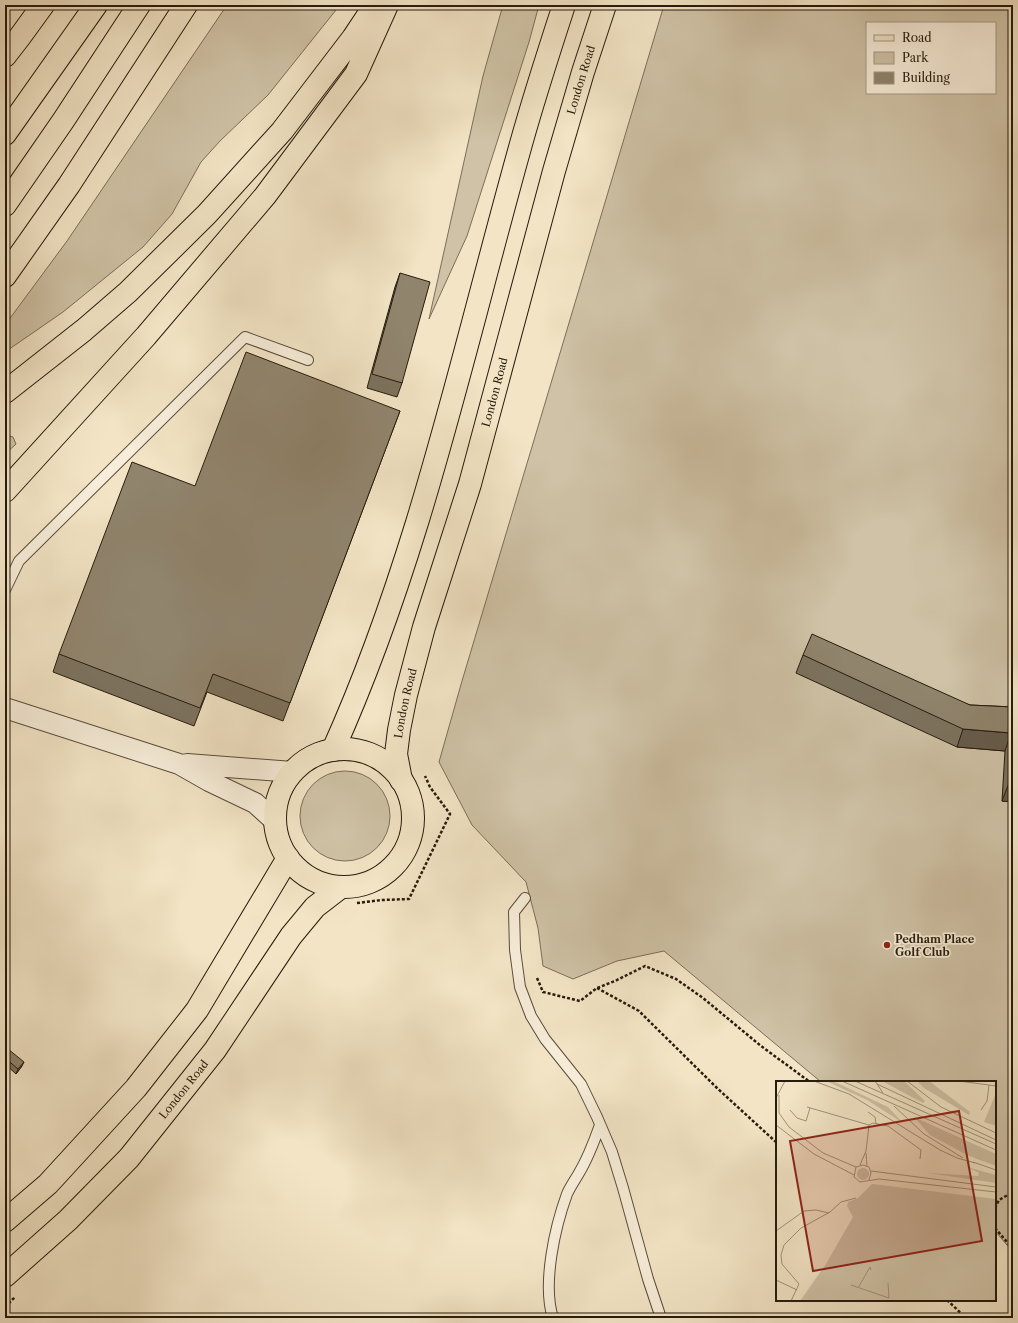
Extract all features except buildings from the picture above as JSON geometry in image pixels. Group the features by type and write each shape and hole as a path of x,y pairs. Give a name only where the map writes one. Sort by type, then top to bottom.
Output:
{"main road":[{"path":"5,56 43,5"},
{"path":"5,134 96,5"},
{"path":"5,205 67,115 139,5"},
{"path":"5,276 69,185 186,5"},
{"path":"5,392 84,330 128,292 207,214 282,131 353,38 375,5"},
{"path":"5,491 146,336 265,196 356,74 387,5"},
{"path":"333,750 352,706 383,625 410,545 461,365 521,142 537,87 564,5"},
{"name":"London Road","path":"402,780 396,754 399,730 424,627 470,484 554,171 583,72 606,5"},
{"path":"333,750 353,750 372,755 388,765 402,780 412,811 412,828 407,845 399,860 386,872 373,880 358,886 342,887 326,884 311,879 298,870 288,858 279,840 275,821 277,803 283,787 293,772 304,762 318,754 333,750"},
{"path":"5,1221 48,1184 136,1088 197,1010 288,858"},
{"name":"London Road","path":"5,1276 68,1220 129,1158 215,1050 291,936 315,907 342,887"}],"street":[{"path":"5,708 179,764 209,781 256,803 275,821"},
{"path":"179,764 293,772"}],"lane":[{"path":"5,590 19,562 244,336 308,360"},
{"path":"525,898 514,912 515,950 520,987 531,1016 545,1039 581,1084 600,1125 616,1166 648,1279 661,1318"},
{"path":"553,1318 550,1311 549,1286 551,1257 558,1222 568,1193 590,1151 600,1125"}],"path":[{"path":"536,978 543,992 580,1001 597,988 645,966 676,979 703,998 762,1046 809,1081"},
{"path":"597,988 639,1011 717,1088 776,1141"},
{"path":"996,1206 999,1200 1013,1192"},
{"path":"996,1229 1013,1249"},
{"path":"948,1301 966,1318"}],"green space":[{"path":"227,5 340,5 268,95 220,141 201,162 172,214 143,247 63,312 5,352 5,325 67,241"},
{"path":"503,5 539,5 529,42 467,236 429,319 483,76"},
{"path":"664,5 1013,5 1013,1252 996,1232 996,1081 820,1081 664,951 617,961 573,979 543,966 538,928 526,882 472,825 439,762"},
{"path":"5,435 13,437 16,444 5,454"},
{"path":"336,771 354,771 370,778 383,791 390,807 390,825 383,841 370,854 354,861 336,861 320,854 307,841 300,825 300,807 307,791 320,778"}],"place":[{"name":"Pedham Place Golf Club","path":"887,945"}]}
